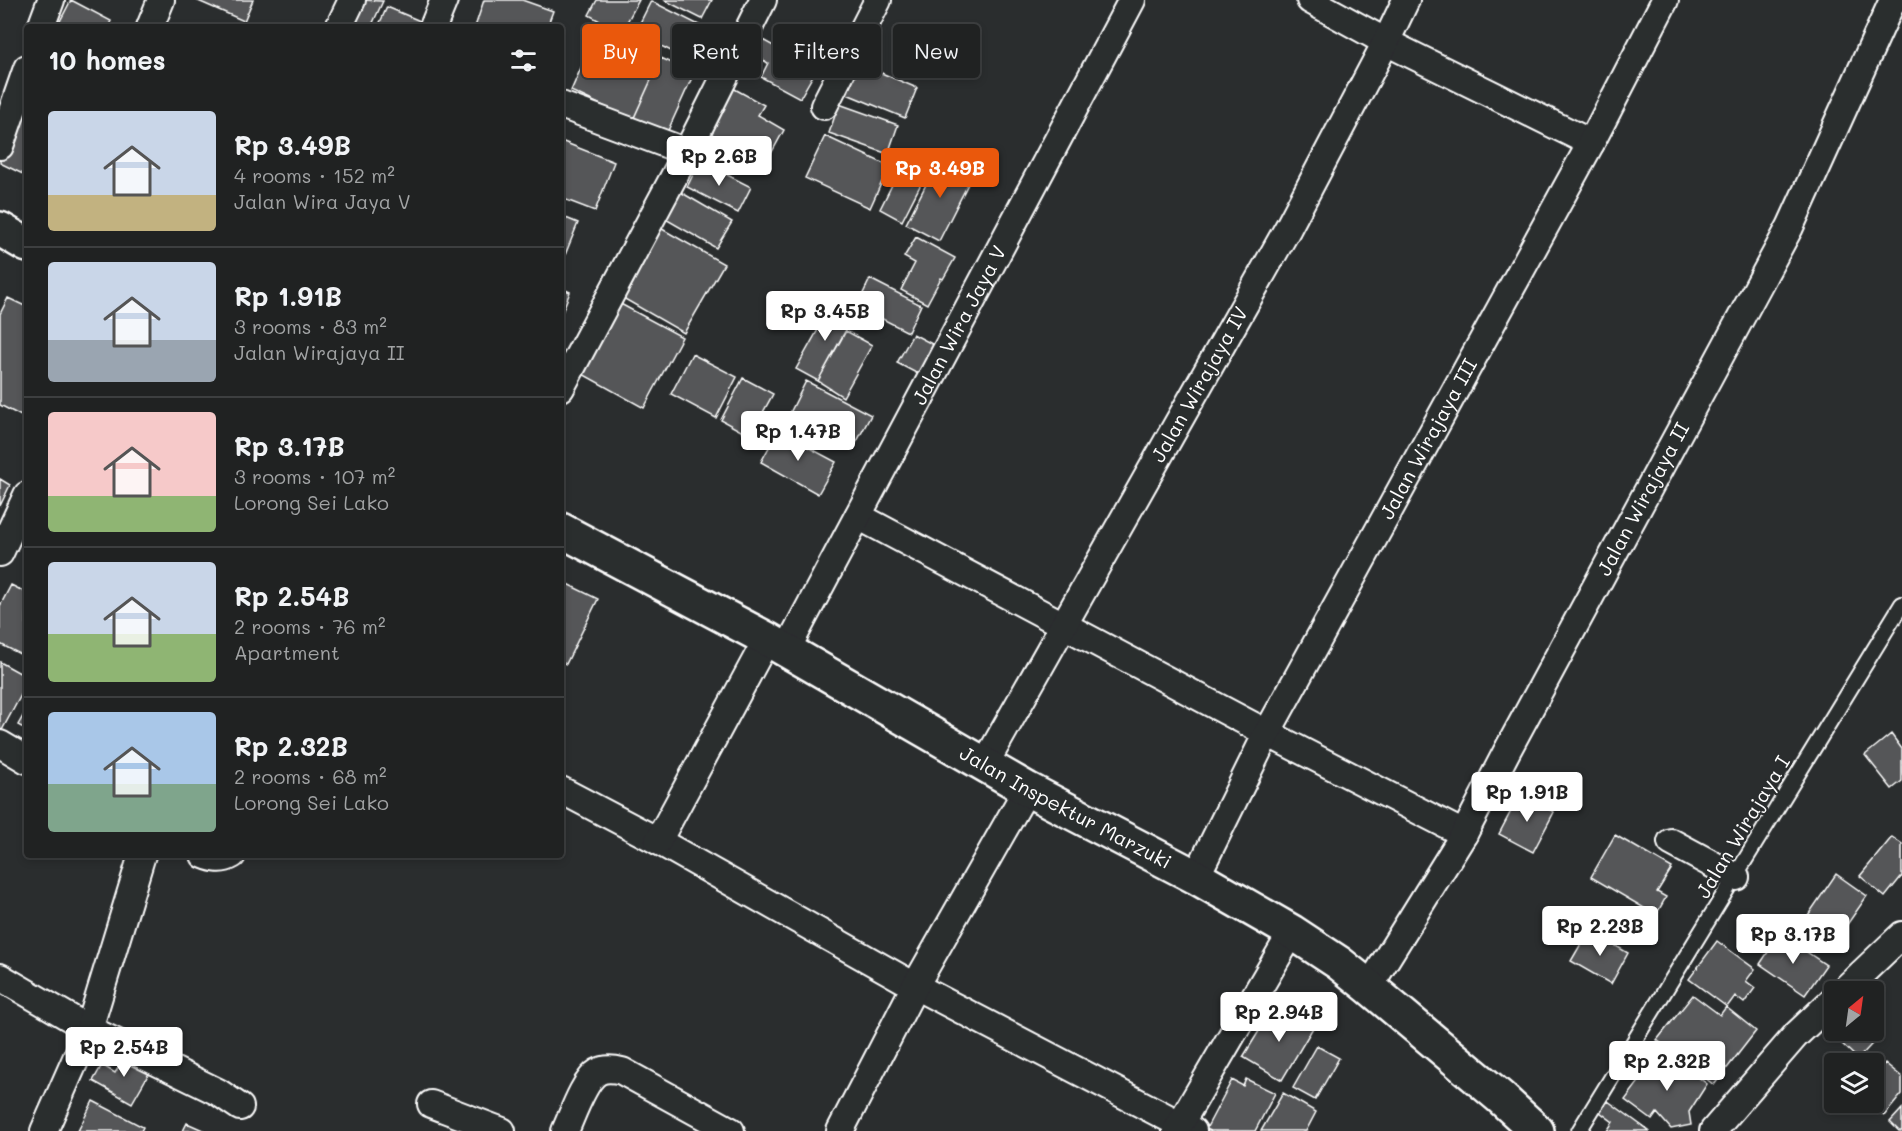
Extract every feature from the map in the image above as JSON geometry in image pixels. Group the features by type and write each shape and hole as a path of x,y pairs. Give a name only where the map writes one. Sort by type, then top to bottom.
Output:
{"street":[{"path":"42,24 51,0"},
{"path":"151,24 161,0"},
{"path":"340,24 352,0"},
{"path":"434,24 444,0"},
{"path":"564,382 687,152 764,0"},
{"path":"824,106 878,0"},
{"name":"Jalan Wira Jaya V","path":"658,841 776,645 858,516 1132,0"},
{"path":"1310,0 1386,42 1591,142"},
{"name":"Jalan Wirajaya IV","path":"985,764 1288,228 1406,0"},
{"name":"Jalan Wirajaya III","path":"1196,877 1267,733 1591,142 1665,0"},
{"name":"Jalan Wirajaya II","path":"1369,987 1464,834 1790,227 1893,0"},
{"path":"0,146 24,77"},
{"path":"564,106 687,152"},
{"path":"0,229 24,243"},
{"path":"0,553 24,501"},
{"path":"858,516 1063,626 1464,834"},
{"name":"Jalan Inspektur Marzuki","path":"564,532 776,645 1027,789 1196,877 1292,932 1339,963 1369,987 1537,1131"},
{"path":"0,744 24,758"},
{"path":"840,1131 915,986 1027,789"},
{"path":"564,792 658,841 915,986 1183,1129 1292,932"},
{"path":"1671,842 1736,878"},
{"path":"44,1131 89,1029 141,858"},
{"path":"1854,981 1902,935"},
{"path":"0,977 89,1029 218,1092 240,1107"},
{"path":"1713,1131 1796,1035 1824,1008"},
{"path":"565,1131 589,1080 599,1072 610,1069 622,1071 731,1131"},
{"path":"432,1104 502,1131"}],"lane":[{"name":"Jalan Wirajaya I","path":"1579,1131 1902,604"}],"building":[{"path":"71,0 111,21 110,24 59,24"},
{"path":"196,0 253,0 244,21"},
{"path":"362,0 383,1 372,24 351,24"},
{"path":"484,0 522,0 553,11 548,24 476,24"},
{"path":"597,0 639,0 626,24 605,24 589,15"},
{"path":"664,0 712,0 702,19"},
{"path":"651,1 697,24 672,24 672,52 660,46 660,24 640,24"},
{"path":"387,7 420,21 418,24 379,24"},
{"path":"761,39 773,46 773,78 811,78 800,98 761,77 768,63 761,59"},
{"path":"661,58 672,63 672,78 692,78 666,135 633,120 652,78 660,78"},
{"path":"582,66 582,78 652,78 633,120 571,91"},
{"path":"881,73 917,88 905,118 847,94 854,78 881,78"},
{"path":"731,87 764,105 758,115 784,130 762,170 735,155 728,167 702,153 713,132 708,129"},
{"path":"839,104 898,125 888,154 829,133"},
{"path":"22,115 24,116 24,175 0,163"},
{"path":"825,136 889,166 870,208 805,178"},
{"path":"564,142 614,162 595,211 564,199"},
{"path":"940,157 973,174 939,241 906,224"},
{"path":"905,159 928,170 902,221 880,209"},
{"path":"700,161 751,187 738,213 687,187"},
{"path":"677,190 732,222 716,248 662,217"},
{"path":"564,217 578,223 564,258"},
{"path":"655,225 724,264 684,333 616,294"},
{"path":"916,237 955,258 927,304 901,290 915,263 904,257"},
{"path":"870,279 921,305 908,332 857,306"},
{"path":"564,289 570,292 564,307"},
{"path":"8,298 24,306 24,417 0,405 0,314"},
{"path":"615,301 682,337 644,408 577,371"},
{"path":"833,303 854,315 818,381 796,369"},
{"path":"846,331 872,345 843,397 818,381"},
{"path":"913,334 936,346 920,375 897,363"},
{"path":"692,354 737,377 716,418 671,394"},
{"path":"743,378 773,394 750,436 721,420"},
{"path":"806,381 871,415 854,447 790,413"},
{"path":"778,431 836,462 818,494 761,462"},
{"path":"0,479 10,485 0,506"},
{"path":"564,582 598,599 566,664 564,663"},
{"path":"11,585 24,592 24,656 0,644 0,606"},
{"path":"0,662 24,675 24,690 2,730 0,729"},
{"path":"24,714 24,728 18,725"},
{"path":"1891,734 1902,749 1902,781 1892,789 1865,755"},
{"path":"1520,794 1554,812 1533,852 1499,834"},
{"path":"1615,835 1672,868 1657,892 1666,897 1656,915 1591,877"},
{"path":"1892,837 1902,844 1902,877 1885,897 1860,876"},
{"path":"1836,874 1867,896 1835,942 1804,921"},
{"path":"1589,930 1628,953 1611,984 1571,961"},
{"path":"1780,934 1826,965 1805,995 1760,964"},
{"path":"1717,941 1755,969 1746,981 1755,988 1744,1003 1735,996 1727,1007 1689,979"},
{"path":"1693,995 1720,1015 1726,1007 1756,1031 1714,1085 1657,1040"},
{"path":"1286,1009 1314,1026 1282,1080 1243,1057 1272,1010 1282,1016"},
{"path":"1839,1041 1875,1041 1864,1053 1852,1053"},
{"path":"1317,1046 1339,1058 1315,1100 1293,1088"},
{"path":"1663,1050 1707,1084 1689,1112 1691,1125 1671,1129 1657,1113 1652,1120 1625,1100"},
{"path":"127,1054 152,1068 132,1103 93,1081 102,1065 115,1073"},
{"path":"1884,1064 1902,1077 1902,1094 1884,1116 1881,1113 1884,1113"},
{"path":"1246,1079 1275,1093 1255,1131 1206,1129 1232,1080 1243,1086"},
{"path":"1283,1093 1316,1112 1306,1131 1261,1131"},
{"path":"93,1101 143,1127 141,1131 78,1131"},
{"path":"1608,1101 1649,1131 1607,1131 1613,1122 1600,1112"},
{"path":"1902,1109 1902,1131 1899,1131 1890,1122"},
{"path":"187,1123 205,1131 183,1131"}]}
